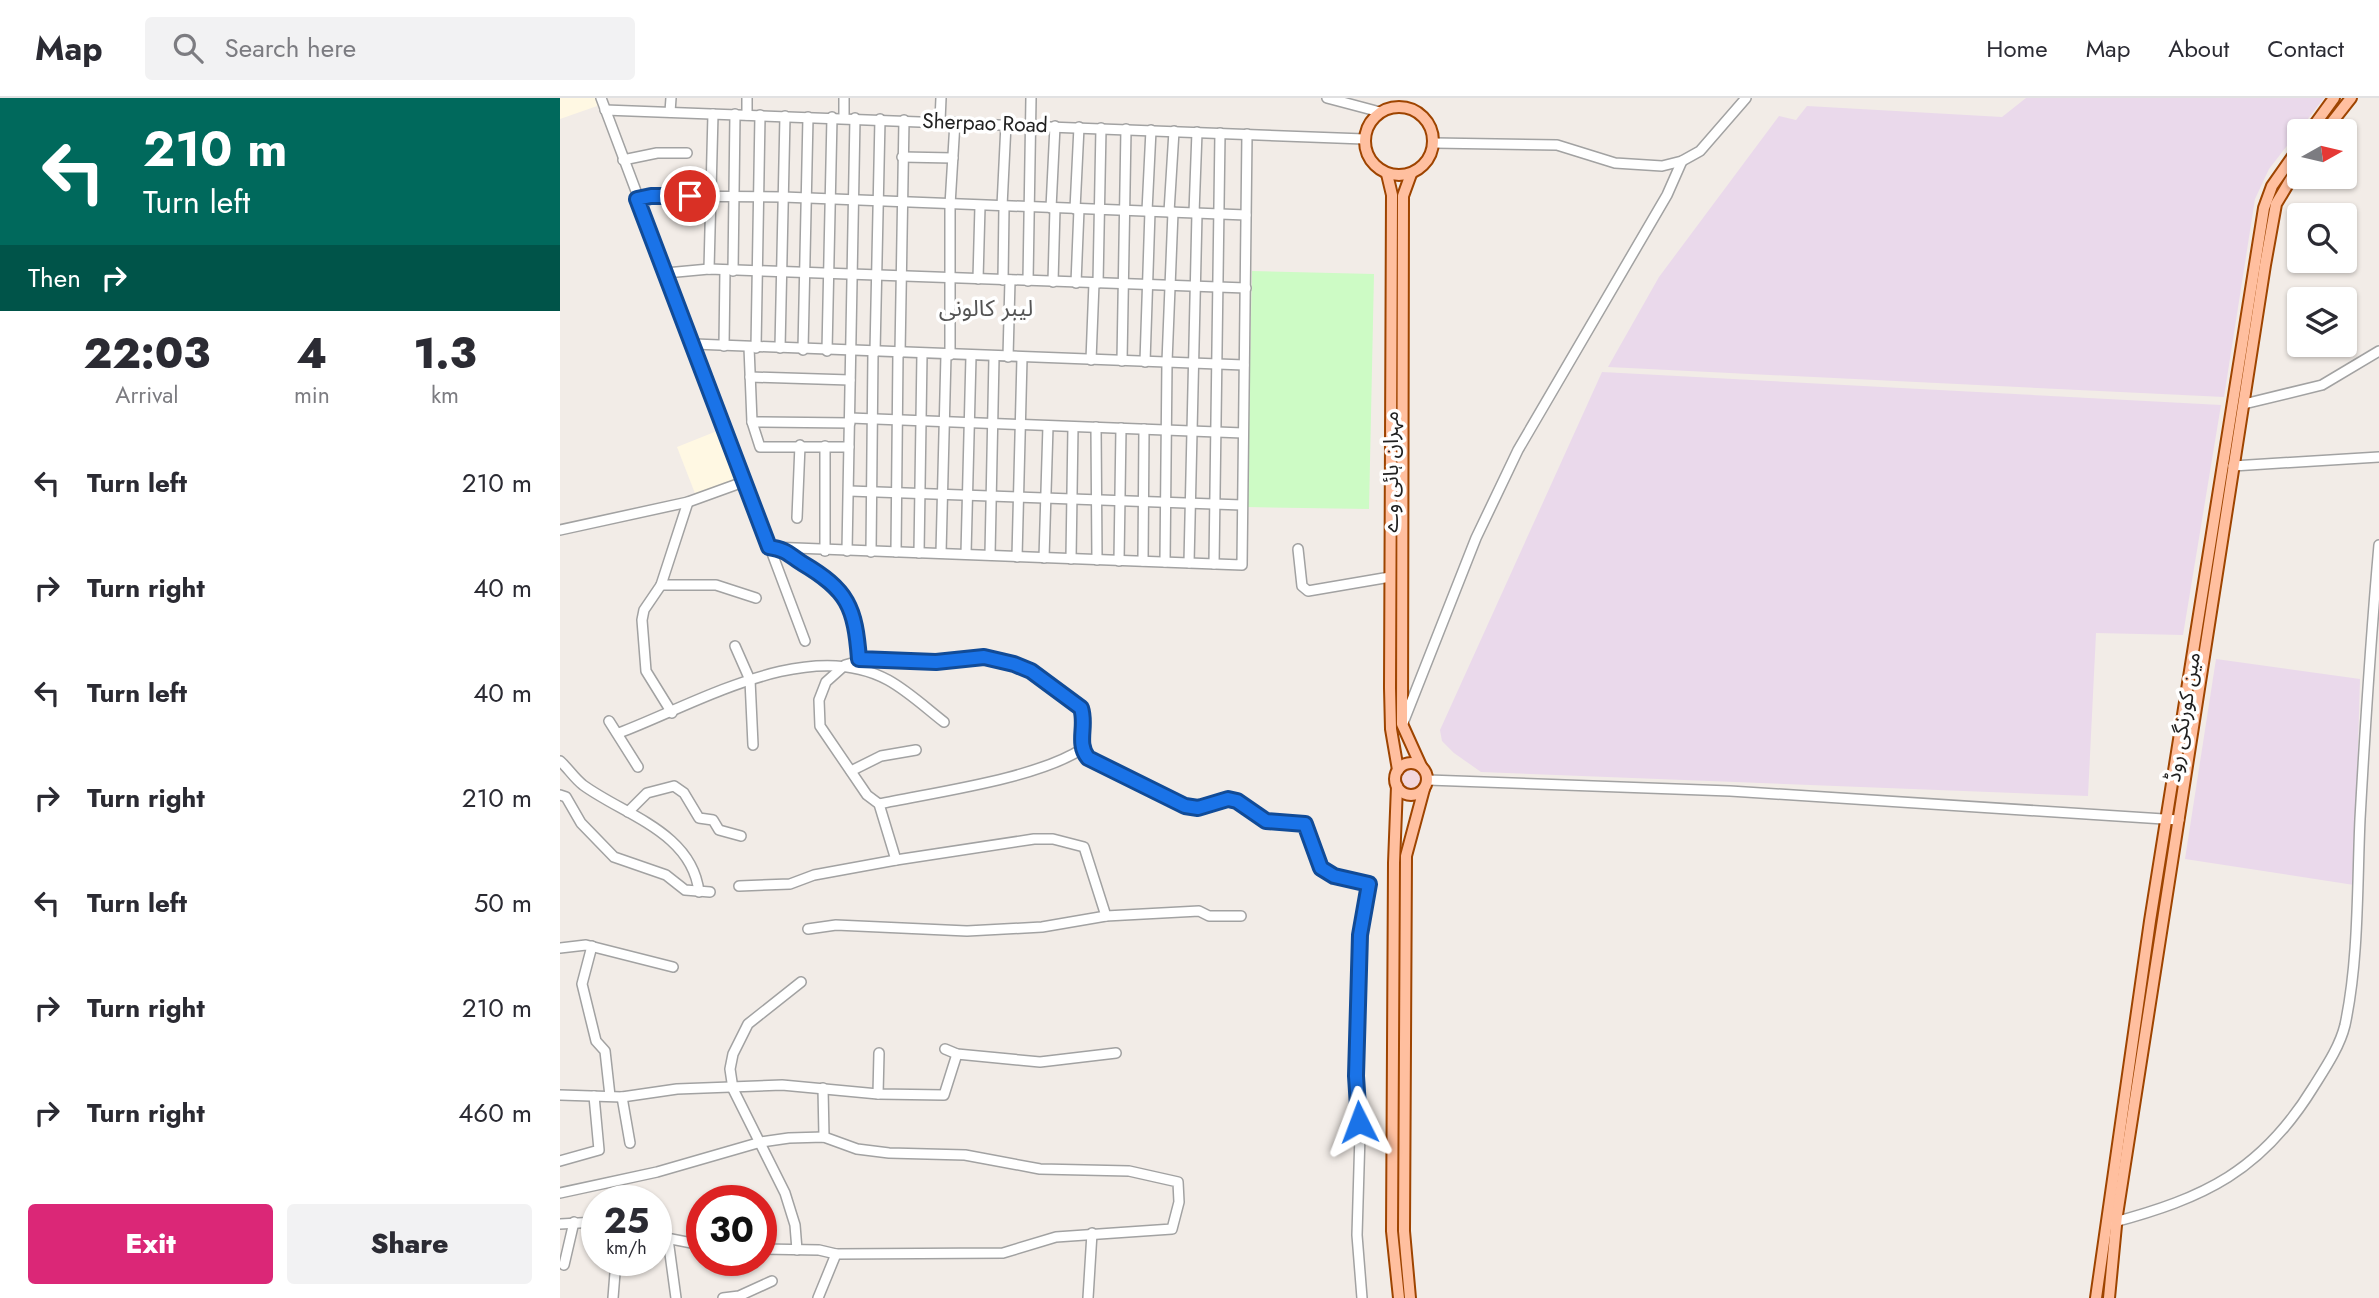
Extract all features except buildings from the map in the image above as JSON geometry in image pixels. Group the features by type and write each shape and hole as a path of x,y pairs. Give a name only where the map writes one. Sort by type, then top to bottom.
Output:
{"main road":[{"path":"1386,98 1381,111 1367,128 1364,139 1366,154 1375,166 1387,174 1411,174"},
{"path":"2319,119 2334,98"},
{"path":"2334,119 2351,98"},
{"path":"1381,111 1409,103 1429,124 1434,143 1427,162 1411,174 1403,196 1402,724 1421,766 1426,785 1406,856 1404,1231 1410,1298"},
{"name":"مین کورنگی روڈ","path":"2109,1298 2116,1222 2173,819 2264,208 2272,186 2287,165"},
{"name":"مہران ہائی وے","path":"1387,174 1392,195 1391,729 1398,770"},
{"name":"مین کورنگی روڈ","path":"2096,1298 2105,1225 2276,204 2287,186"},
{"path":"1399,1298 1392,1231 1394,863 1398,770 1408,763 1421,766"},
{"path":"1398,786 1413,795 1426,785"}],"street":[{"path":"601,98 805,641"},
{"path":"617,98 622,111"},
{"path":"670,112 671,98"},
{"path":"747,98 747,115"},
{"path":"844,98 844,118"},
{"path":"940,121 941,98"},
{"path":"1028,281 1027,207 1031,98"},
{"path":"1327,98 1381,111"},
{"path":"1434,143 1557,145 1615,163 1662,166 1682,161 1700,151 1746,98"},
{"name":"Sherpao Road","path":"605,110 1364,139"},
{"path":"709,269 713,114"},
{"path":"724,346 735,114"},
{"path":"760,115 757,272 750,377 752,422 760,447 849,447"},
{"path":"780,348 785,116"},
{"path":"803,350 808,117"},
{"path":"827,351 832,117"},
{"path":"848,551 855,118"},
{"path":"871,552 876,201 880,119"},
{"path":"896,552 899,276 904,120"},
{"path":"941,553 950,205 955,122"},
{"path":"1006,124 1003,206 1008,357"},
{"path":"1053,282 1055,126"},
{"path":"1076,283 1079,127"},
{"path":"1091,360 1100,210 1101,128"},
{"path":"1122,361 1126,129"},
{"path":"1145,362 1151,130"},
{"path":"1165,562 1167,362 1174,131"},
{"path":"1189,563 1197,132"},
{"path":"1214,564 1220,133"},
{"path":"769,547 787,550 1242,565 1247,134"},
{"path":"623,160 657,153 687,153"},
{"path":"902,157 953,158"},
{"path":"1402,724 1476,538 1518,450 1667,195 1682,161"},
{"path":"637,199 651,196 783,197 1246,215"},
{"path":"978,279 980,206"},
{"path":"666,273 709,269 1246,288"},
{"path":"694,344 1244,365"},
{"path":"2244,404 2322,385 2379,351"},
{"path":"919,553 922,354"},
{"path":"966,554 971,356"},
{"path":"990,555 994,357"},
{"path":"1017,557 1018,425 1022,358"},
{"path":"750,377 850,380"},
{"path":"752,422 874,419 1243,433"},
{"path":"1044,558 1048,426"},
{"path":"1071,559 1073,427"},
{"path":"1096,428 1097,560"},
{"path":"1119,561 1121,428"},
{"path":"1143,561 1144,429"},
{"path":"797,518 800,445"},
{"path":"825,446 825,551"},
{"path":"2233,466 2379,457"},
{"path":"560,530 688,502 746,481"},
{"path":"849,491 1242,505"},
{"path":"672,713 646,671 642,646 644,610 661,585 688,502"},
{"path":"2105,1225 2185,1201 2250,1164 2284,1133 2331,1059 2344,1026 2355,924 2365,717 2379,545"},
{"path":"1298,549 1302,586 1308,591 1390,577"},
{"path":"787,550 845,596 855,619 859,659"},
{"path":"661,585 716,585 756,598"},
{"path":"735,646 750,680 753,746"},
{"path":"896,860 879,804 867,795 820,726 819,700 826,682 845,666 859,659 936,662 984,657 1022,666 1081,708 1084,721 1082,749 1088,758 1185,806 1198,808 1228,799 1237,801 1266,821 1305,824 1321,868 1334,876 1369,884 1360,935 1356,1076 1360,1135 1357,1235 1362,1298"},
{"path":"619,733 750,680 796,668 845,666 888,680 944,722"},
{"path":"609,721 638,767"},
{"path":"879,804 976,784 1052,764 1082,749"},
{"path":"851,771 881,756 916,750"},
{"path":"560,761 583,785 658,828 697,873 699,891"},
{"path":"1426,785 1730,791 2173,819"},
{"path":"628,812 647,793 674,786 684,793 699,818 713,820 719,830 741,836"},
{"path":"560,794 566,797 581,823 614,858 666,875 685,890 710,892"},
{"path":"739,886 790,884 814,875 1034,839 1079,844 1084,847 1106,916"},
{"path":"808,929 836,925 967,931 1042,927 1106,916 1199,911 1209,916 1241,916"},
{"path":"560,948 592,946 673,967"},
{"path":"592,946 582,985 596,1041 605,1051 610,1096"},
{"path":"797,1250 793,1216 761,1142 733,1089 731,1060 748,1024 801,982"},
{"path":"945,1049 957,1054 1040,1062 1116,1053"},
{"path":"878,1094 879,1053"},
{"path":"560,1095 622,1097 677,1088 782,1086 878,1094 946,1094 957,1054"},
{"path":"823,1088 824,1137"},
{"path":"560,1161 599,1150 594,1096"},
{"path":"622,1097 630,1143"},
{"path":"560,1193 657,1172 761,1142 824,1137 857,1149 889,1153 965,1155 1040,1169 1129,1171 1178,1181 1179,1202 1172,1229 1056,1237 1003,1253 836,1254 777,1249"},
{"path":"564,1265 573,1222"},
{"path":"560,1224 581,1222"},
{"path":"1088,1298 1092,1233"},
{"path":"818,1298 836,1254"},
{"path":"672,1268 676,1298"},
{"path":"613,1298 615,1276"},
{"path":"723,1298 739,1296 772,1281"}],"shaded area":[{"path":"560,98 598,98 600,105 560,119"},
{"path":"2026,98 2324,98 2308,119 2287,119 2287,146 2269,169 2255,199 2224,397 1608,367 1659,277 1779,116 1796,120 1807,106 2002,117"},
{"path":"1602,372 2221,405 2183,635 2096,633 2088,796 1481,772 1454,753 1442,741 1440,730"},
{"path":"722,429 740,479 696,496 677,447"},
{"path":"2216,659 2360,679 2354,885 2185,859"},
{"path":"1411,768 1419,771 1422,779 1419,787 1411,790 1403,787 1400,779 1403,771"}],"green space":[{"path":"1252,271 1374,274 1369,509 1247,507"}],"district":[{"name":"لیبر کالونی","path":"986,308"}],"route":[{"path":"690,196 651,196 637,199 769,547 787,550 797,560 838,587 850,604 855,619 859,659 936,662 984,657 1022,666 1075,701 1081,708 1084,721 1081,744 1088,758 1185,806 1198,808 1228,799 1237,801 1266,821 1305,824 1315,858 1321,868 1346,880 1369,884 1360,935 1356,1076 1359,1122"}]}
